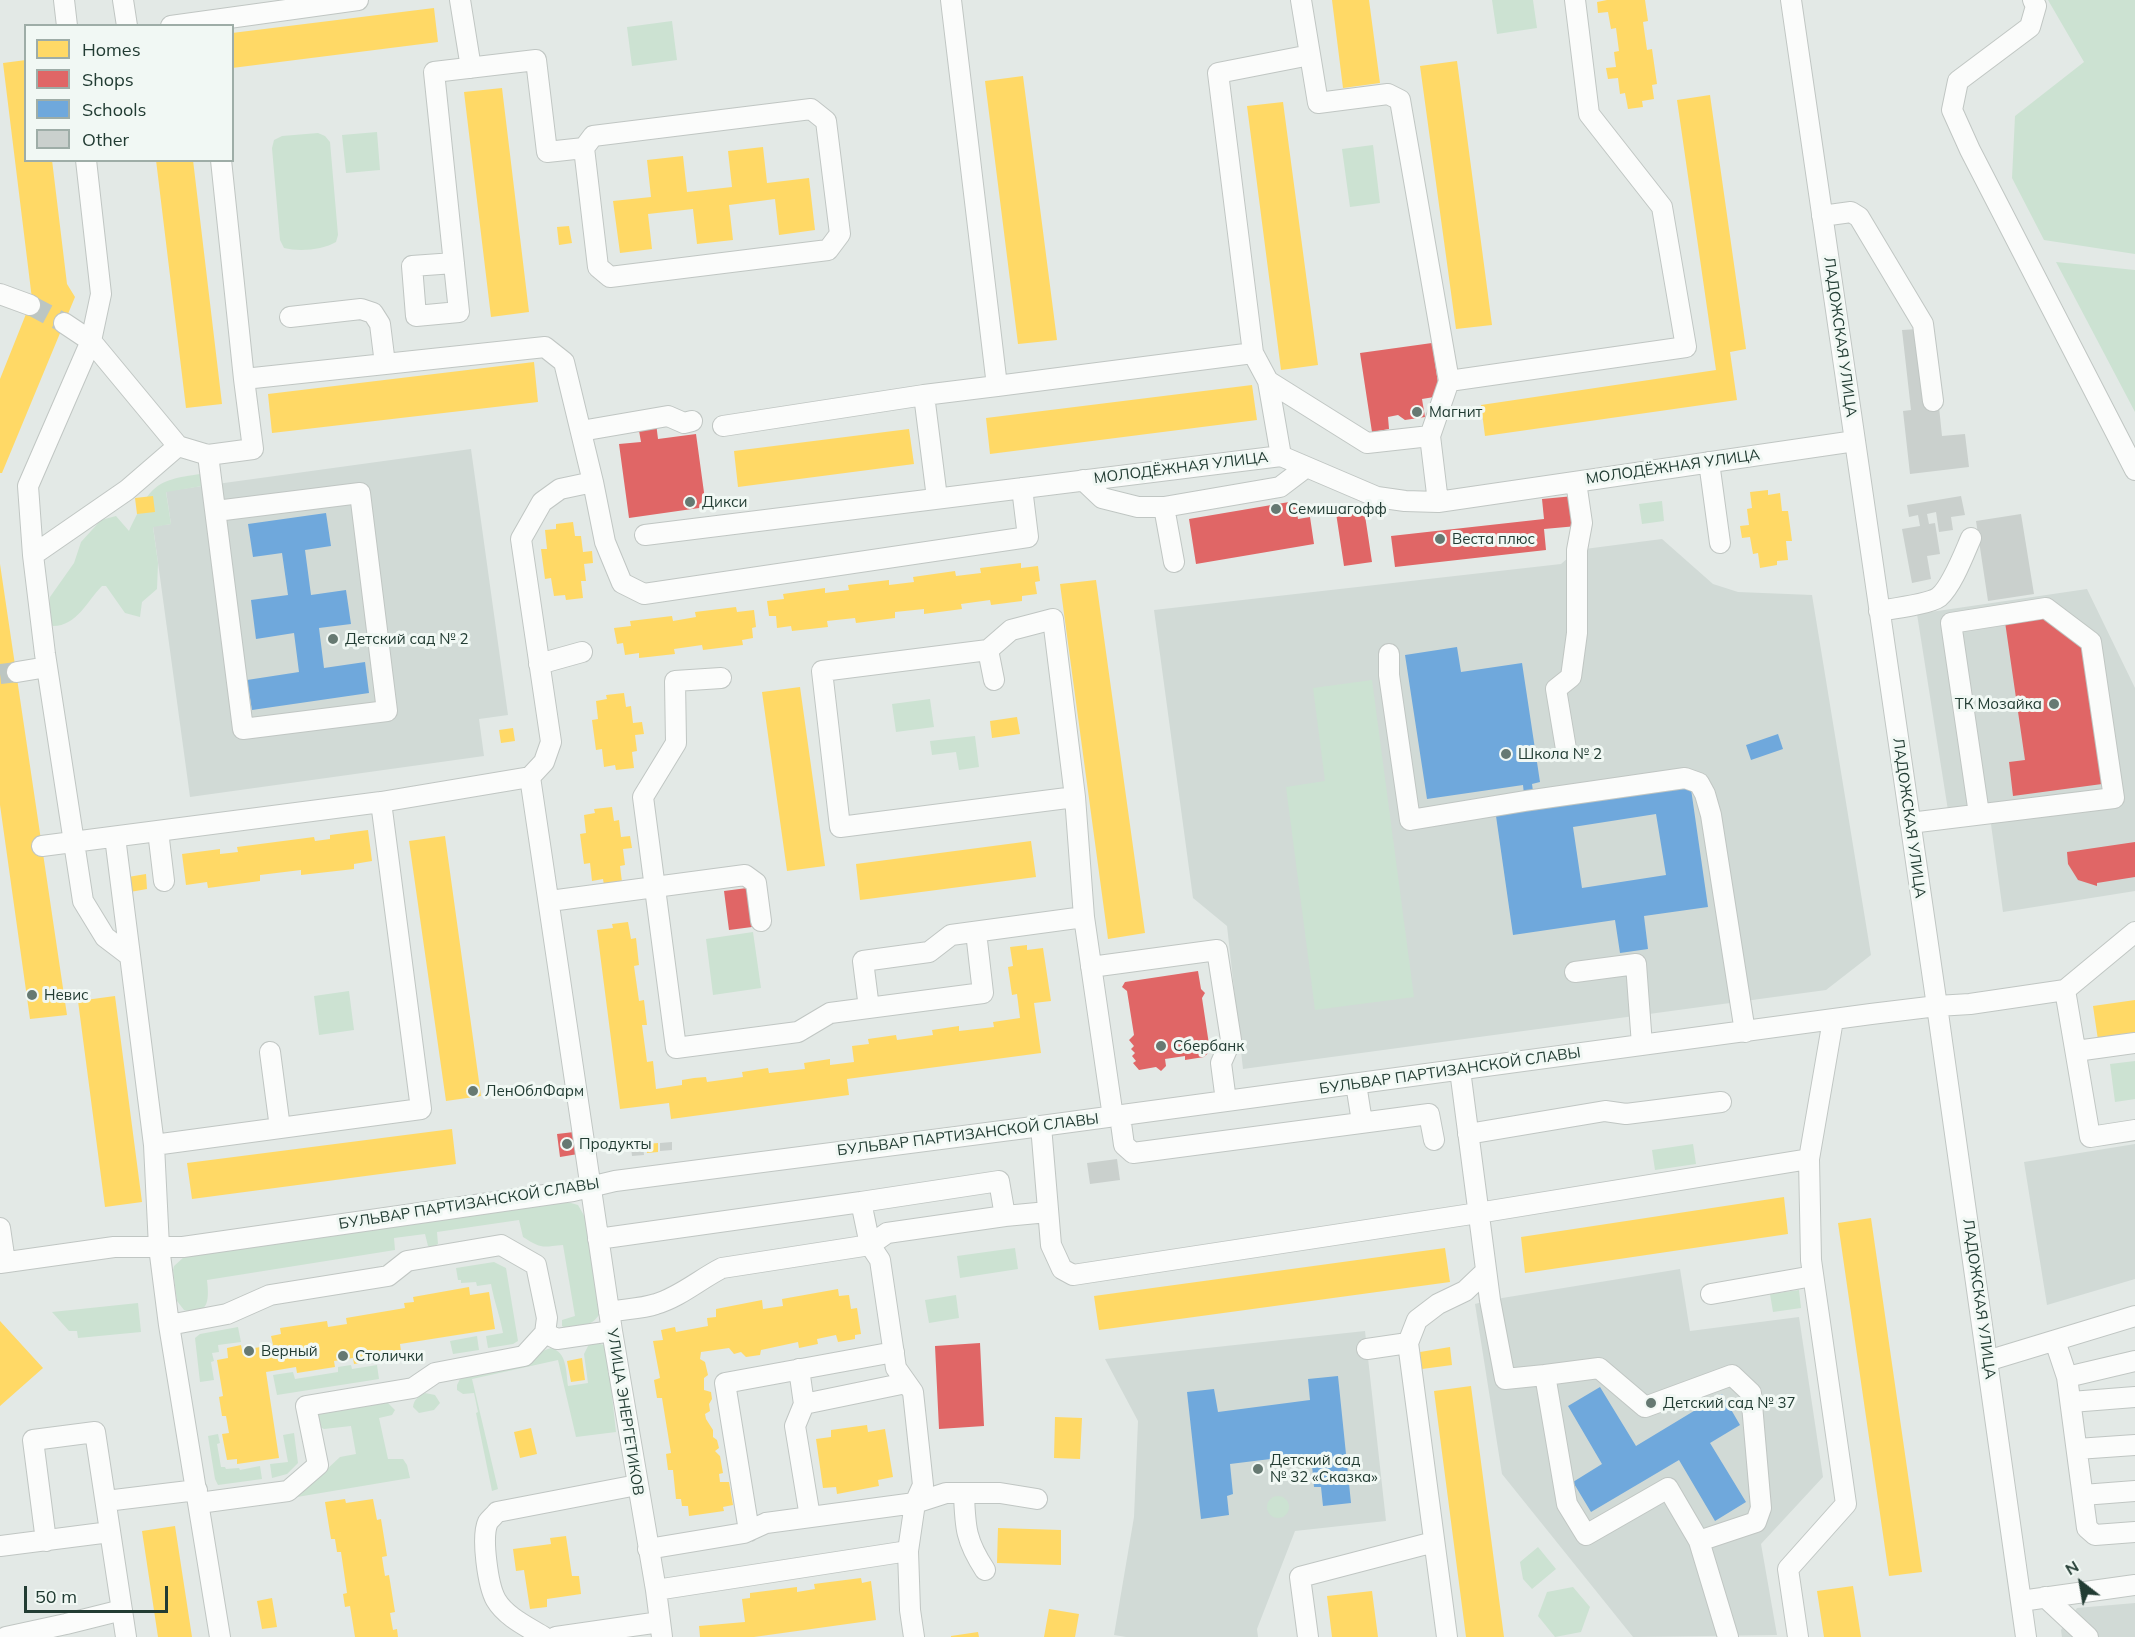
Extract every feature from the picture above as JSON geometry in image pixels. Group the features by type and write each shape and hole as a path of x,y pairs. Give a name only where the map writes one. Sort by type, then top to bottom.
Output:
{"street":[{"path":"64,0 67,24"},
{"path":"123,0 127,24"},
{"path":"185,24 358,0"},
{"path":"460,0 471,68"},
{"path":"951,0 998,386"},
{"path":"1301,0 1318,104 1388,94 1400,100 1449,381 1430,436 1438,502"},
{"path":"1449,381 1686,347 1662,207 1589,114 1575,0"},
{"name":"ЛАДОЖСКАЯ УЛИЦА","path":"1791,0 2026,1637"},
{"path":"2032,0 2036,6 2030,27 1958,81 1952,110 1970,150 2135,470"},
{"path":"1281,456 1268,381 1253,353 1218,73 1310,55"},
{"path":"454,263 434,72 536,60 547,152 584,148 593,136 811,109 826,121 840,234 828,250 610,277 598,267 584,148"},
{"path":"86,162 101,294 92,341 28,486 33,555 47,667 83,901 105,937 130,956"},
{"path":"64,323 92,341 178,446 208,455 253,449 221,162"},
{"path":"1822,216 1851,212 1859,217 1923,324 1933,401"},
{"path":"0,294 30,305"},
{"path":"290,317 361,309 373,313 380,324 385,364"},
{"path":"244,379 545,347 564,362 593,482 604,542 622,583 644,594 1028,537 1022,488"},
{"path":"723,426 924,395 1253,353"},
{"path":"1268,381 1367,444 1430,436"},
{"path":"924,395 937,498"},
{"path":"581,431 668,416 684,423 692,421"},
{"name":"МОЛОДЁЖНАЯ УЛИЦА","path":"645,535 1281,456 1377,497 1438,502 1855,441"},
{"path":"33,555 127,490 178,446"},
{"path":"208,455 243,729 387,711 360,493 216,511"},
{"path":"1709,462 1720,543"},
{"path":"1083,480 1102,498 1138,507 1164,507 1280,487 1305,468"},
{"path":"42,846 381,802 530,777 544,762 551,741 521,539 542,502 560,489 593,482"},
{"path":"1566,749 1556,689 1571,677 1577,633 1577,550 1582,523 1576,482"},
{"path":"1164,507 1174,562"},
{"path":"1879,611 1909,606 1938,597 1959,567 1971,538"},
{"path":"1910,823 2114,798 2091,642 2046,608 1951,623 1979,814"},
{"path":"1075,797 840,827 822,671 988,650 1011,630 1053,619 1075,797 1084,917 1091,967 1117,1116 1124,1145 1133,1152 1429,1114 1434,1140"},
{"path":"988,650 994,680"},
{"path":"539,664 582,652"},
{"path":"1389,654 1389,675 1410,820 1685,778 1699,783 1711,815 1745,1032"},
{"path":"17,672 47,667"},
{"path":"721,678 675,681 676,743 643,797 676,1048 798,1032 830,1013 983,993 976,932"},
{"name":"УЛИЦА ЭНЕРГЕТИКОВ","path":"530,777 609,1312 661,1630"},
{"path":"154,1145 421,1109 381,802"},
{"path":"158,831 164,881"},
{"path":"115,837 154,1145 159,1247 169,1325 220,1637"},
{"path":"550,901 745,875 756,883 761,921"},
{"path":"869,1008 863,961 929,952 951,935 1084,917"},
{"path":"2135,932 2066,990 2090,1137 2135,1130"},
{"path":"1091,967 1217,950 1231,1040 1221,1063 1226,1101"},
{"path":"1575,972 1636,964 1642,1045"},
{"name":"БУЛЬВАР ПАРТИЗАНСКОЙ СЛАВЫ","path":"2,1262 114,1246 183,1247 561,1193 615,1180 2066,990"},
{"path":"1797,1637 1788,1569 1846,1504 1811,1260 1809,1159 1833,1020"},
{"path":"2076,1051 2135,1042"},
{"path":"270,1052 280,1128"},
{"path":"1460,1070 1486,1271 1505,1379 1599,1368 1645,1407 1732,1375 1751,1393 1761,1508 1756,1522 1699,1542"},
{"path":"1356,1084 1362,1122"},
{"path":"1468,1134 1605,1111 1626,1114 1720,1102"},
{"path":"1041,1126 1051,1245 1062,1269 1073,1275 1809,1159"},
{"path":"598,1239 999,1181 1005,1216"},
{"path":"861,1202 870,1245 880,1260 896,1368 913,1392 923,1485 915,1503 908,1551 910,1610 914,1637"},
{"path":"609,1312 655,1305 684,1292 702,1278 722,1268 870,1245 887,1233 1048,1212"},
{"path":"0,1228 2,1262"},
{"path":"105,1501 288,1491 318,1465 306,1406 413,1388 435,1372 524,1356 545,1333 547,1318 536,1265 501,1245 407,1261 388,1276 270,1294 227,1314 169,1325"},
{"path":"1447,1637 1408,1343 1417,1320 1438,1304 1465,1291 1486,1271"},
{"path":"1711,1294 1813,1276"},
{"path":"1987,1361 2135,1316"},
{"path":"545,1333 557,1339 612,1331"},
{"path":"2055,1341 2067,1377 2087,1528 2095,1535 2135,1532"},
{"path":"1367,1349 1408,1343"},
{"path":"749,1531 725,1383 894,1352"},
{"path":"2067,1377 2135,1361"},
{"path":"799,1369 804,1404 795,1426 810,1517"},
{"path":"1545,1375 1567,1504 1586,1535 1668,1488 1699,1542 1728,1637"},
{"path":"804,1404 906,1383"},
{"path":"2071,1402 2135,1397"},
{"path":"46,1541 33,1440 95,1432 126,1637"},
{"path":"2077,1449 2135,1445"},
{"path":"544,1637 510,1615 497,1601 489,1584 486,1538 488,1523 497,1512 637,1485"},
{"path":"2083,1495 2135,1491"},
{"path":"648,1549 749,1531 766,1524 915,1503 946,1493 999,1493 1037,1499"},
{"path":"964,1493 966,1533 972,1551 985,1570"},
{"path":"0,1546 110,1532"},
{"path":"1308,1637 1300,1577 1434,1542"},
{"path":"656,1590 908,1551"},
{"path":"2020,1601 2135,1585"},
{"path":"2045,1597 2088,1637"},
{"path":"6,1637 67,1631 122,1610"},
{"path":"556,1637 661,1630"}],"shaded area":[{"name":"Детский сад № 2","path":"471,449 508,715 479,719 484,756 190,797 153,526 171,524 166,491"},
{"name":"Школа № 2","path":"1662,539 1713,584 1738,592 1812,595 1871,955 1826,990 1243,1069 1227,926 1193,898 1154,610 1561,564 1577,550"},
{"path":"2087,589 2135,688 2135,891 2003,912 1990,817 1950,823 1917,614"},
{"path":"2135,1144 2135,1279 2047,1305 2024,1162"},
{"name":"Детский сад № 37","path":"1680,1269 1690,1331 1799,1317 1823,1477 1761,1544 1777,1635 1633,1637 1502,1474 1475,1304"},
{"name":"Детский сад № 32 «Сказка»","path":"1365,1331 1386,1521 1295,1531 1257,1629 1258,1637 1126,1637 1114,1635 1134,1517 1138,1421 1105,1359"},
{"path":"2135,1603 2135,1637 2062,1637 2061,1630 2077,1608"}],"green space":[{"path":"1492,0 1533,0 1537,28 1497,34"},
{"path":"2048,0 2135,0 2135,254 2044,240 2012,178 2015,116 2084,62"},
{"path":"672,21 677,60 632,66 627,27"},
{"path":"377,132 380,170 346,173 342,135"},
{"path":"318,133 330,142 338,235 336,242 311,250 284,248 280,240 272,148 274,140 282,136"},
{"path":"1373,145 1380,203 1350,207 1342,149"},
{"path":"2056,262 2135,270 2135,412"},
{"path":"201,474 202,486 166,492 171,524 153,527 158,563 157,589 142,602 140,617 125,613 106,586 102,586 81,612 69,622 53,626 47,621 50,597 74,563 81,542 101,520 116,516 129,531 142,505 154,489 172,479"},
{"path":"1662,501 1664,521 1642,524 1639,504"},
{"path":"1372,680 1414,997 1315,1010 1286,787 1325,781 1313,688"},
{"path":"930,699 934,727 896,732 892,704"},
{"path":"975,736 979,767 959,770 956,752 932,755 930,741"},
{"path":"753,932 761,988 713,995 706,939"},
{"path":"349,991 354,1030 319,1035 314,996"},
{"path":"2135,1061 2135,1099 2115,1102 2110,1064"},
{"path":"1693,1144 1696,1164 1655,1170 1652,1150"},
{"path":"561,1203 578,1205 586,1219 601,1311 595,1320 586,1325 565,1328 562,1326 562,1320 575,1316 563,1245 542,1246 529,1241 523,1237 519,1220 437,1232 438,1244 432,1247 428,1246 425,1234 394,1238 395,1250 207,1280 206,1304 199,1311 184,1310 177,1301 173,1270 174,1266 184,1257"},
{"path":"1015,1248 1018,1269 960,1278 957,1256"},
{"path":"494,1262 506,1268 518,1341 488,1348 486,1336 503,1333 491,1284 477,1286 476,1282 461,1283 461,1280 458,1280 456,1268"},
{"path":"1799,1290 1801,1308 1773,1312 1770,1294"},
{"path":"956,1295 959,1318 929,1323 925,1300"},
{"path":"138,1303 141,1332 78,1338 77,1331 69,1331 52,1312"},
{"path":"238,1327 241,1342 218,1345 219,1352 212,1353 214,1380 200,1382 195,1338 200,1334"},
{"path":"477,1336 479,1350 453,1354 450,1341"},
{"path":"594,1342 604,1345 607,1350 616,1432 576,1437 558,1360 472,1379 498,1489 492,1491 474,1393 463,1394 457,1390 460,1379 551,1348 563,1358 568,1386 588,1383 584,1354 589,1344"},
{"path":"351,1365 352,1369 377,1365 379,1379 277,1395 273,1375 293,1372 295,1379 338,1372 338,1367"},
{"path":"425,1393 435,1395 440,1403 434,1410 419,1413 413,1407 417,1398"},
{"path":"382,1402 388,1403 395,1410 392,1415 379,1418 388,1459 403,1459 410,1478 297,1497 340,1457 356,1454 351,1426 324,1429 318,1426 316,1417 319,1413"},
{"path":"294,1433 298,1463 287,1474 272,1478 270,1464 288,1462 283,1435"},
{"path":"218,1434 220,1443 217,1444 221,1467 239,1468 240,1470 260,1466 262,1479 218,1485 208,1436"},
{"path":"1278,1496 1286,1499 1289,1507 1286,1515 1278,1518 1270,1515 1267,1507 1270,1499"},
{"path":"1538,1547 1556,1569 1532,1589 1523,1579 1520,1562"},
{"path":"1573,1587 1590,1607 1581,1632 1555,1637 1538,1616 1547,1592"}],"building: Homes":[{"path":"1332,0 1369,0 1380,83 1343,88"},
{"path":"1645,0 1648,21 1643,22 1647,50 1652,49 1657,84 1652,85 1654,99 1642,101 1643,107 1628,109 1625,93 1620,94 1618,78 1608,79 1606,68 1616,67 1614,52 1619,51 1616,28 1611,29 1608,12 1598,13 1597,2"},
{"path":"434,8 438,42 234,68 234,33"},
{"path":"24,60 24,162 52,162 67,284 75,297 2,473 0,473 0,379 32,299 3,63"},
{"path":"1457,61 1492,325 1456,329 1420,66"},
{"path":"1023,76 1057,340 1018,344 985,81"},
{"path":"502,88 529,312 491,317 464,92"},
{"path":"1710,95 1746,349 1730,352 1737,400 1485,436 1481,405 1716,370 1677,100"},
{"path":"1283,102 1318,365 1281,370 1247,106"},
{"path":"763,147 767,183 809,178 815,230 779,235 775,199 729,205 733,240 697,244 693,209 648,214 652,249 620,253 613,201 651,197 647,160 683,156 687,192 732,187 728,151"},
{"path":"156,162 193,162 222,404 186,408"},
{"path":"569,226 572,243 559,245 557,227"},
{"path":"534,362 538,402 272,433 268,394"},
{"path":"1252,385 1257,420 990,454 986,418"},
{"path":"909,429 914,464 738,487 734,451"},
{"path":"1768,490 1768,495 1780,493 1782,511 1788,511 1792,541 1786,541 1788,560 1777,561 1777,565 1760,568 1758,553 1753,554 1750,537 1742,538 1740,526 1749,525 1747,509 1752,508 1750,492"},
{"path":"153,496 155,512 137,514 135,498"},
{"path":"573,522 575,536 581,536 583,552 592,551 593,563 584,564 586,581 581,581 583,598 566,600 565,595 554,596 551,578 545,579 541,549 547,549 545,530 556,529 556,524"},
{"path":"1021,563 1021,568 1038,566 1040,581 1035,582 1037,594 1022,596 1022,601 991,605 990,600 961,604 962,609 924,614 924,609 895,612 895,618 856,623 855,618 827,621 828,627 792,631 791,626 777,628 776,616 769,616 767,601 784,599 783,594 825,588 825,593 849,590 848,585 889,580 889,585 914,582 913,577 955,571 956,576 981,573 980,568"},
{"path":"0,564 67,1015 30,1019 0,805"},
{"path":"1096,580 1145,933 1108,939 1060,584"},
{"path":"736,607 737,612 754,610 756,627 752,628 753,638 742,640 743,645 703,650 702,645 674,649 675,654 639,658 639,653 625,655 623,643 617,644 614,628 631,626 630,621 672,616 673,621 696,617 695,612"},
{"path":"800,687 825,866 787,871 762,692"},
{"path":"624,693 626,707 631,706 633,723 642,722 644,734 635,735 637,751 632,752 634,768 616,770 615,765 604,767 602,749 596,750 592,720 598,719 596,701 607,699 606,695"},
{"path":"1017,717 1020,734 992,738 990,721"},
{"path":"513,728 515,741 501,743 499,730"},
{"path":"612,807 614,821 619,820 621,837 630,836 632,848 623,849 625,865 620,866 622,882 604,885 603,879 592,881 590,863 584,864 580,834 586,833 584,815 595,813 594,809"},
{"path":"368,830 372,861 354,864 354,869 301,875 301,870 260,875 260,881 208,888 207,882 186,885 182,854 220,849 220,854 238,852 237,847 314,837 315,841 330,839 330,835"},
{"path":"445,836 481,1096 446,1101 409,841"},
{"path":"1031,841 1036,877 860,900 856,864"},
{"path":"146,874 147,889 130,892 128,877"},
{"path":"628,922 631,939 636,938 639,965 634,966 639,1001 644,1000 647,1025 642,1025 647,1062 653,1061 656,1089 682,1085 682,1080 694,1078 706,1077 707,1082 743,1077 742,1072 768,1068 769,1073 805,1069 804,1063 830,1059 830,1065 854,1062 852,1046 869,1044 868,1039 896,1035 897,1040 933,1035 932,1030 959,1026 959,1031 994,1027 993,1022 1020,1018 1017,994 1012,995 1008,967 1013,966 1010,947 1027,945 1027,950 1043,948 1051,1001 1034,1003 1041,1053 847,1079 849,1095 671,1119 669,1103 620,1109 597,930 613,928 612,924"},
{"path":"115,996 142,1202 105,1207 78,1001"},
{"path":"2135,1000 2135,1035 2098,1040 2093,1006"},
{"path":"452,1129 456,1164 192,1199 187,1163"},
{"path":"658,1143 658,1152 647,1153 646,1144"},
{"path":"1784,1197 1788,1234 1525,1273 1521,1237"},
{"path":"1871,1218 1922,1572 1889,1576 1838,1223"},
{"path":"1445,1248 1450,1282 1099,1330 1094,1296"},
{"path":"469,1287 470,1295 489,1292 495,1329 400,1344 401,1351 391,1352 392,1358 354,1364 353,1358 334,1361 335,1367 297,1373 296,1367 266,1372 279,1458 237,1464 237,1459 227,1460 222,1434 229,1433 226,1416 222,1416 219,1397 223,1396 217,1360 228,1358 227,1348 241,1345 242,1350 273,1345 271,1336 281,1334 280,1328 327,1321 328,1327 347,1324 346,1318 405,1308 404,1303 414,1302 413,1297"},
{"path":"838,1289 839,1296 849,1295 851,1309 857,1308 861,1334 855,1335 855,1339 838,1342 836,1335 817,1339 818,1344 799,1348 798,1342 761,1350 760,1355 746,1357 741,1352 734,1354 729,1348 701,1352 700,1359 705,1362 708,1375 704,1378 704,1390 711,1392 712,1399 709,1404 710,1411 705,1414 706,1419 713,1430 713,1437 717,1440 719,1448 715,1451 720,1456 723,1473 719,1474 720,1482 729,1482 733,1505 723,1507 724,1511 689,1516 688,1506 682,1506 681,1499 676,1499 673,1470 668,1470 666,1454 671,1453 662,1398 657,1398 654,1380 660,1378 653,1341 663,1340 661,1330 675,1327 676,1332 708,1326 707,1318 716,1317 716,1309 762,1300 763,1309 783,1306 782,1299"},
{"path":"0,1321 43,1368 0,1406"},
{"path":"1450,1347 1452,1365 1422,1369 1420,1352"},
{"path":"582,1358 585,1380 571,1382 567,1361"},
{"path":"1471,1386 1504,1637 1466,1637 1434,1391"},
{"path":"1055,1417 1082,1418 1080,1459 1054,1458"},
{"path":"867,1425 868,1432 885,1429 893,1477 878,1480 879,1486 837,1494 836,1487 823,1488 816,1439 831,1437 831,1430"},
{"path":"531,1428 537,1454 520,1458 514,1432"},
{"path":"345,1499 346,1503 373,1499 377,1520 381,1519 387,1556 382,1557 385,1576 389,1575 395,1612 390,1613 393,1630 397,1629 398,1637 355,1637 350,1606 345,1607 343,1594 347,1593 341,1552 337,1552 335,1539 331,1539 325,1502"},
{"path":"175,1526 192,1637 158,1637 142,1531"},
{"path":"998,1528 1061,1530 1061,1565 997,1563"},
{"path":"566,1536 572,1576 579,1576 581,1594 547,1599 547,1607 530,1609 524,1570 516,1571 513,1549 551,1544 550,1538"},
{"path":"861,1578 862,1583 871,1581 876,1620 754,1637 700,1637 699,1626 745,1622 742,1599 750,1598 750,1593 797,1587 797,1592 815,1589 814,1584"},
{"path":"1853,1586 1861,1637 1824,1637 1817,1591"},
{"path":"1372,1591 1378,1637 1332,1637 1327,1596"},
{"path":"272,1598 277,1627 262,1629 257,1601"},
{"path":"1049,1609 1079,1614 1075,1637 1044,1637"},
{"path":"978,1632 979,1637 951,1637 951,1636"}],"building: Shops":[{"path":"1432,343 1440,396 1422,399 1425,417 1405,420 1398,415 1388,417 1389,429 1372,432 1360,353"},
{"path":"656,423 658,439 696,434 706,507 629,518 619,444 641,442 638,425"},
{"path":"1574,496 1577,526 1544,529 1546,550 1395,567 1391,536 1544,519 1542,499"},
{"path":"1295,501 1298,519 1310,517 1314,544 1196,564 1189,519"},
{"path":"1364,509 1372,562 1344,566 1336,513"},
{"name":"ТК Мозайка","path":"2043,617 2082,648 2102,784 2013,796 2009,762 2025,760 2005,622"},
{"path":"2135,842 2135,877 2097,883 2097,886 2078,880 2068,864 2067,852"},
{"path":"747,888 752,927 729,930 724,891"},
{"path":"1198,971 1201,989 1205,993 1202,998 1210,1051 1204,1057 1185,1060 1185,1056 1165,1059 1166,1066 1161,1071 1156,1067 1139,1070 1133,1063 1136,1061 1132,1056 1135,1053 1131,1049 1134,1046 1129,1040 1134,1035 1127,991 1122,987 1125,982"},
{"name":"Продукты","path":"574,1132 578,1154 560,1157 557,1134"},
{"path":"980,1343 984,1426 939,1429 935,1346"}],"building: Schools":[{"path":"326,513 331,546 305,550 311,595 346,590 351,624 319,628 324,668 365,662 369,693 252,710 247,680 299,672 294,633 256,639 251,600 288,595 282,553 253,557 248,524"},
{"path":"1457,647 1461,672 1522,663 1540,782 1532,784 1535,805 1690,782 1708,907 1644,916 1648,949 1620,953 1615,920 1513,935 1495,809 1525,804 1523,785 1427,799 1405,655","holes":["1656,814 1666,875 1582,888 1573,827"]},
{"path":"1778,734 1783,749 1751,760 1746,745"},
{"path":"1338,1376 1351,1503 1323,1506 1321,1487 1314,1487 1311,1454 1230,1464 1233,1494 1227,1496 1229,1515 1201,1519 1187,1392 1214,1389 1218,1412 1310,1400 1308,1379"},
{"path":"1600,1387 1636,1446 1722,1394 1740,1425 1710,1443 1746,1502 1715,1521 1679,1460 1591,1512 1573,1482 1602,1464 1568,1406"}],"building: Other":[{"path":"1918,329 1927,409 1939,407 1942,436 1965,434 1969,467 1910,474 1903,411 1911,410 1902,330"},
{"path":"1961,496 1965,515 1951,517 1953,530 1939,532 1936,512 1927,514 1929,524 1935,523 1940,554 1927,556 1931,579 1912,583 1902,529 1920,526 1918,515 1909,517 1907,505"},
{"path":"2021,514 2034,594 1988,601 1976,521"},
{"path":"672,1142 672,1150 660,1151 660,1143"},
{"path":"643,1146 644,1155 632,1156 631,1147"},
{"path":"1117,1159 1120,1180 1090,1184 1087,1163"}],"tunnel":[{"path":"30,305 64,323"},
{"path":"0,674 17,672"}],"place":[{"name":"Магнит","path":"1417,412"},
{"name":"Дикси","path":"690,502"},
{"name":"Семишагофф","path":"1276,509"},
{"name":"Веста плюс","path":"1440,539"},
{"name":"Детский сад № 2","path":"333,639"},
{"name":"ТК Мозайка","path":"2054,704"},
{"name":"Школа № 2","path":"1506,754"},
{"name":"Невис","path":"32,995"},
{"name":"Сбербанк","path":"1161,1046"},
{"name":"ЛенОблФарм","path":"473,1091"},
{"name":"Продукты","path":"567,1144"},
{"name":"Верный","path":"249,1351"},
{"name":"Столички","path":"343,1356"},
{"name":"Детский сад № 37","path":"1651,1403"},
{"name":"Детский сад № 32 «Сказка»","path":"1258,1469"}]}
